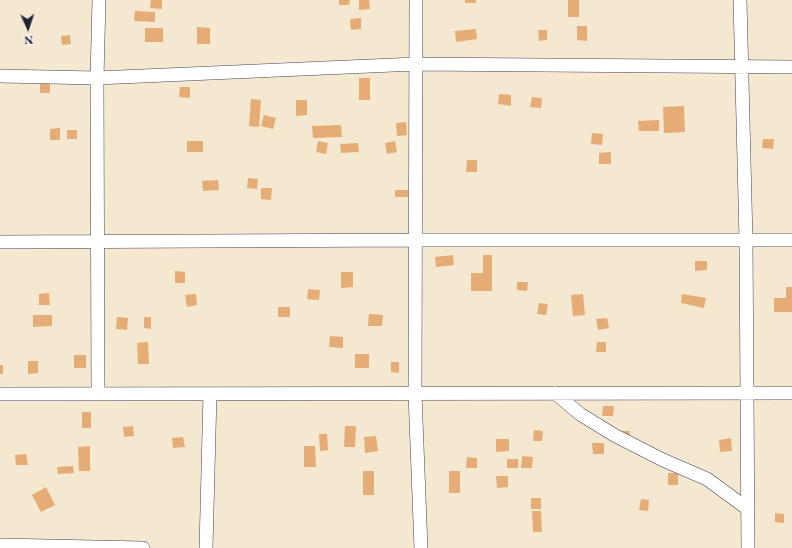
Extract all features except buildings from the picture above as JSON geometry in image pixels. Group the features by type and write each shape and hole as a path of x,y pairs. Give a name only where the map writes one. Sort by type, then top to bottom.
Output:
{"street":[{"path":"98,393 97,78 99,0"},
{"path":"416,0 415,394 421,548"},
{"path":"740,0 746,240 748,548"},
{"path":"0,76 97,78 416,64 792,67"},
{"path":"0,242 792,240"},
{"path":"555,393 580,414 614,435 663,460 707,479 748,509"},
{"path":"0,394 792,393"},
{"path":"206,548 210,394"},
{"path":"0,545 143,548"}]}
